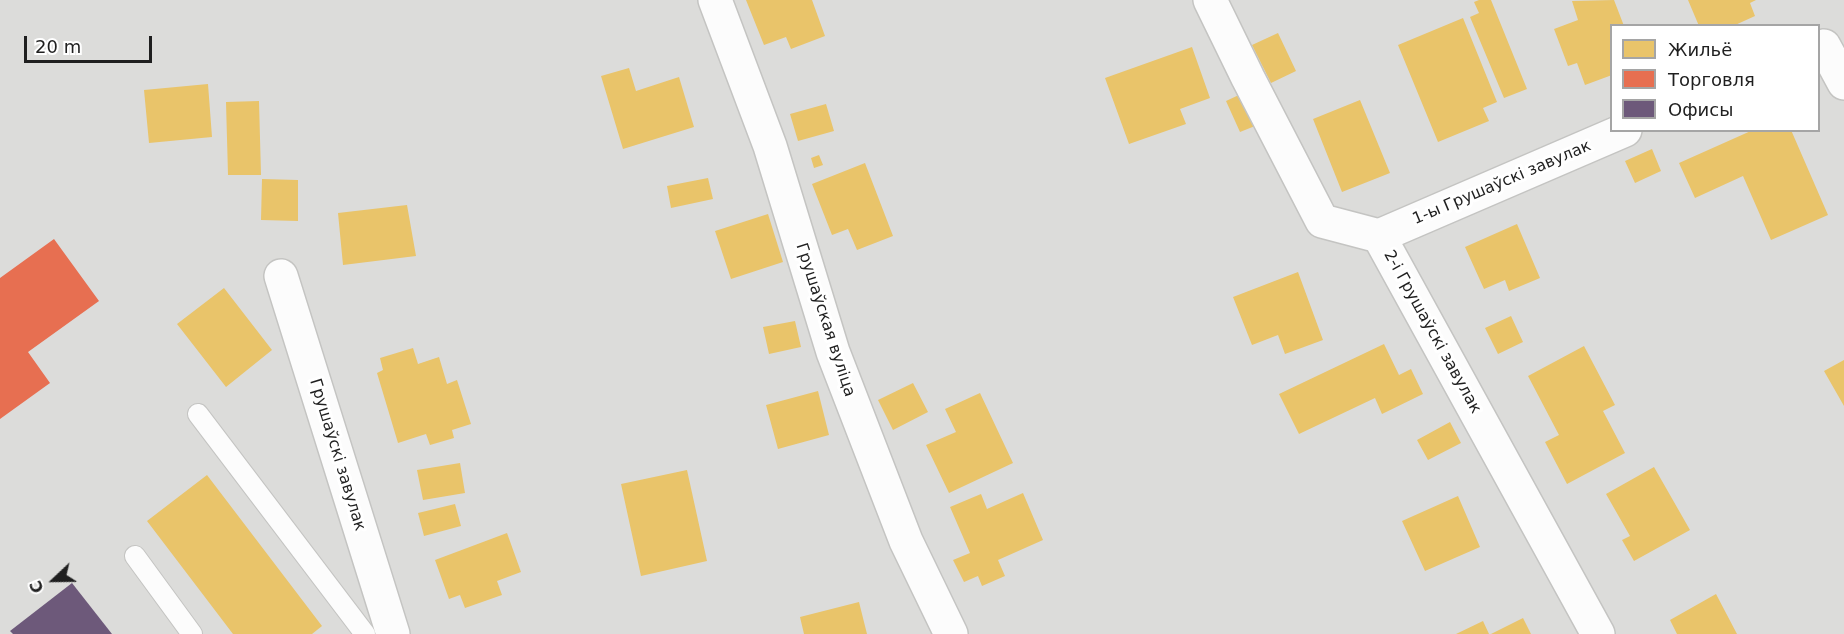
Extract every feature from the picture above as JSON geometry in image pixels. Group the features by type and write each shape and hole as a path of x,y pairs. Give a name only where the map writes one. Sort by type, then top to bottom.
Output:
{"street":[{"name":"Грушаўская вуліца","path":"715,0 770,146 833,352 906,541 951,634"},
{"name":"2-і Грушаўскі завулак","path":"1210,0 1322,221 1379,236 1598,634"},
{"path":"1829,43 1844,83"},
{"name":"1-ы Грушаўскі завулак","path":"1379,236 1620,132"},
{"name":"Грушаўскі завулак","path":"281,276 393,634"}],"lane":[{"path":"198,414 364,634"},
{"path":"135,555 192,634"}],"shaded area":[{"path":"0,0 1844,0 1844,634 0,634"}],"building: Жильё":[{"path":"746,0 812,0 825,36 791,49 786,37 764,45"},
{"path":"1491,0 1527,89 1504,98 1470,17 1479,13 1474,2"},
{"path":"1614,0 1623,24 1610,24 1610,76 1585,85 1577,63 1568,66 1554,29 1578,20 1572,1"},
{"path":"1688,0 1756,0 1750,3 1755,16 1737,24 1698,24"},
{"path":"1463,18 1497,102 1483,108 1489,121 1438,142 1398,45"},
{"path":"1278,33 1296,71 1271,83 1252,45"},
{"path":"1192,47 1210,98 1180,109 1186,124 1129,144 1105,78"},
{"path":"629,68 636,91 679,77 694,127 623,149 601,76"},
{"path":"208,84 212,137 149,143 144,90"},
{"path":"1241,94 1255,126 1240,132 1226,101"},
{"path":"1360,100 1390,173 1342,192 1313,119"},
{"path":"259,101 261,175 228,175 226,102"},
{"path":"826,104 834,131 798,141 790,114"},
{"path":"1749,132 1792,132 1828,215 1771,240 1743,176 1695,198 1679,163"},
{"path":"1652,149 1661,171 1635,183 1625,161"},
{"path":"819,155 823,165 814,168 811,158"},
{"path":"865,163 893,236 857,250 848,229 832,235 812,184"},
{"path":"708,178 713,199 671,208 667,186"},
{"path":"262,179 298,180 298,221 261,220"},
{"path":"407,205 416,256 343,265 338,213"},
{"path":"768,214 783,262 731,279 715,231"},
{"path":"1517,224 1540,278 1509,291 1505,280 1484,289 1465,247"},
{"path":"1298,272 1323,340 1285,354 1278,335 1252,345 1233,297"},
{"path":"224,288 272,350 226,387 177,324"},
{"path":"1511,316 1523,342 1498,354 1485,328"},
{"path":"795,321 801,347 769,354 763,327"},
{"path":"1384,344 1399,375 1411,369 1423,394 1382,414 1375,398 1299,434 1279,394"},
{"path":"1584,346 1615,405 1603,411 1625,453 1567,484 1545,442 1559,435 1528,376"},
{"path":"413,348 418,364 439,357 447,384 457,380 471,424 452,430 454,438 430,445 426,434 398,443 377,373 383,370 380,358"},
{"path":"1844,360 1844,406 1824,371"},
{"path":"913,383 928,412 893,430 878,400"},
{"path":"818,391 829,435 778,449 766,405"},
{"path":"980,393 1013,463 949,493 926,445 956,432 945,409"},
{"path":"1450,422 1461,443 1428,460 1417,440"},
{"path":"460,463 465,493 423,500 417,470"},
{"path":"1654,467 1690,530 1634,561 1622,540 1630,536 1606,494"},
{"path":"687,470 707,561 641,576 621,484"},
{"path":"207,475 322,626 312,634 233,634 147,521"},
{"path":"1023,493 1043,540 998,560 1005,576 982,586 978,576 964,582 953,560 970,553 950,507 981,494 987,509"},
{"path":"1458,496 1480,547 1425,571 1402,521"},
{"path":"455,504 461,526 424,536 418,513"},
{"path":"507,533 521,572 497,581 502,595 465,608 460,595 449,599 435,560"},
{"path":"1716,594 1737,634 1677,634 1670,620"},
{"path":"859,602 867,634 804,634 800,617"},
{"path":"1523,618 1531,634 1491,634"},
{"path":"1483,621 1489,634 1456,634"}],"building: Торговля":[{"path":"54,239 99,301 28,352 50,383 0,419 0,278"}],"building: Офисы":[{"path":"72,583 112,634 13,634 10,631"}]}
